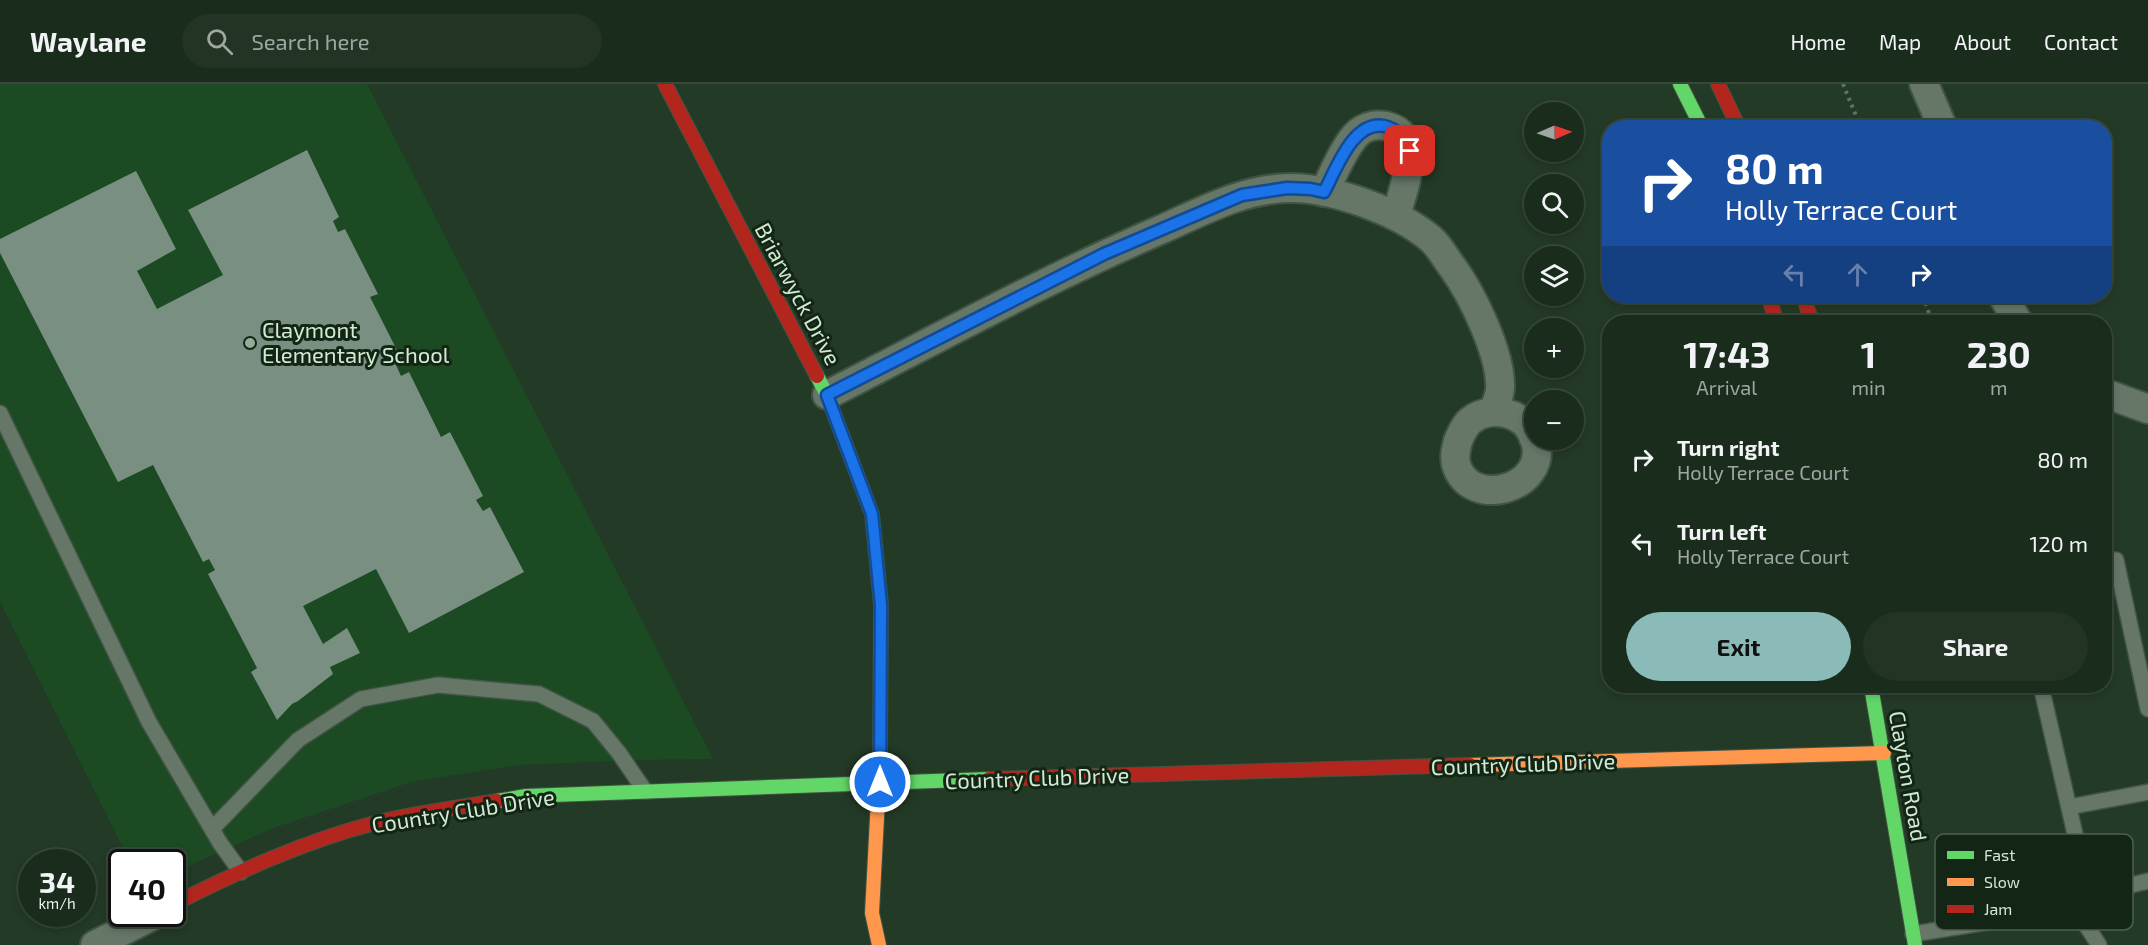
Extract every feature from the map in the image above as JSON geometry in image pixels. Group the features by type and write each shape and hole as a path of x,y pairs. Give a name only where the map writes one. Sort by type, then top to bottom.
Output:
{"street":[{"name":"Briarwyck Drive","path":"665,84 827,395 872,514 881,605 880,782 872,913 879,945"},
{"path":"1680,84 1698,120"},
{"path":"1718,84 1735,120"},
{"path":"1924,84 1940,120"},
{"path":"1324,192 1359,132 1378,125 1389,127 1399,133 1406,141 1410,151 1396,216"},
{"path":"827,395 1104,254 1242,195 1287,188 1311,189 1360,202 1396,216 1432,240 1460,277 1476,307 1495,355 1501,386 1494,411"},
{"path":"2112,396 2148,409"},
{"path":"1524,422 1509,413 1494,411 1470,420 1462,430 1458,443 1455,456 1457,466 1464,477 1474,485 1484,490 1496,491 1509,488 1529,473 1536,450"},
{"name":"Clayton Road","path":"1872,693 1914,939"},
{"name":"Country Club Drive","path":"186,898 297,848 375,823 526,796 880,782 1884,753"},
{"path":"95,945 130,927"}],"lane":[{"path":"0,413 148,722 212,829 241,872"},
{"path":"2112,561 2116,560 2148,709"},
{"path":"212,829 298,740 361,699 438,685 539,694 593,721 645,791"},
{"path":"2043,693 2075,834"},
{"path":"2069,807 2148,792"},
{"path":"2133,885 2148,881"},
{"path":"1914,939 1961,930"},
{"path":"2089,930 2098,945"}],"path":[{"path":"1843,84 1858,120"}],"shaded area":[{"name":"Claymont Elementary School","path":"0,84 367,84 713,759 520,765 411,782 273,828 186,867 186,849 124,849 0,602"}],"building":[{"path":"307,150 339,217 333,221 338,232 345,229 378,294 370,297 403,362 396,365 401,376 409,372 441,437 450,432 483,496 476,500 483,511 490,507 524,572 409,633 376,569 303,606 323,644 347,628 360,653 330,667 333,674 292,704 277,720 251,672 257,668 208,574 215,570 209,559 203,562 153,465 118,482 0,253 0,239 136,171 176,249 137,271 157,309 223,275 188,210"}],"traffic: fast":[{"path":"1680,84 1698,120"},
{"path":"817,376 827,395 872,514 881,605 880,761"},
{"path":"1872,693 1915,945"},
{"path":"497,801 526,796 989,779"}],"traffic: slow":[{"path":"1470,765 1884,753"},
{"path":"879,945 872,913 880,761"}],"traffic: jam":[{"path":"665,84 817,376"},
{"path":"1718,84 1735,120"},
{"path":"1770,303 1775,315"},
{"path":"1805,303 1810,315"},
{"path":"989,779 1470,765"},
{"path":"186,898 272,858 349,830 405,816 497,801"}],"place":[{"name":"Claymont Elementary School","path":"250,343"}],"route":[{"path":"880,782 881,605 872,514 827,395 1104,254 1242,195 1287,188 1324,192 1352,141 1359,132 1368,127 1378,125 1389,127 1399,133 1406,141 1410,151"}]}
